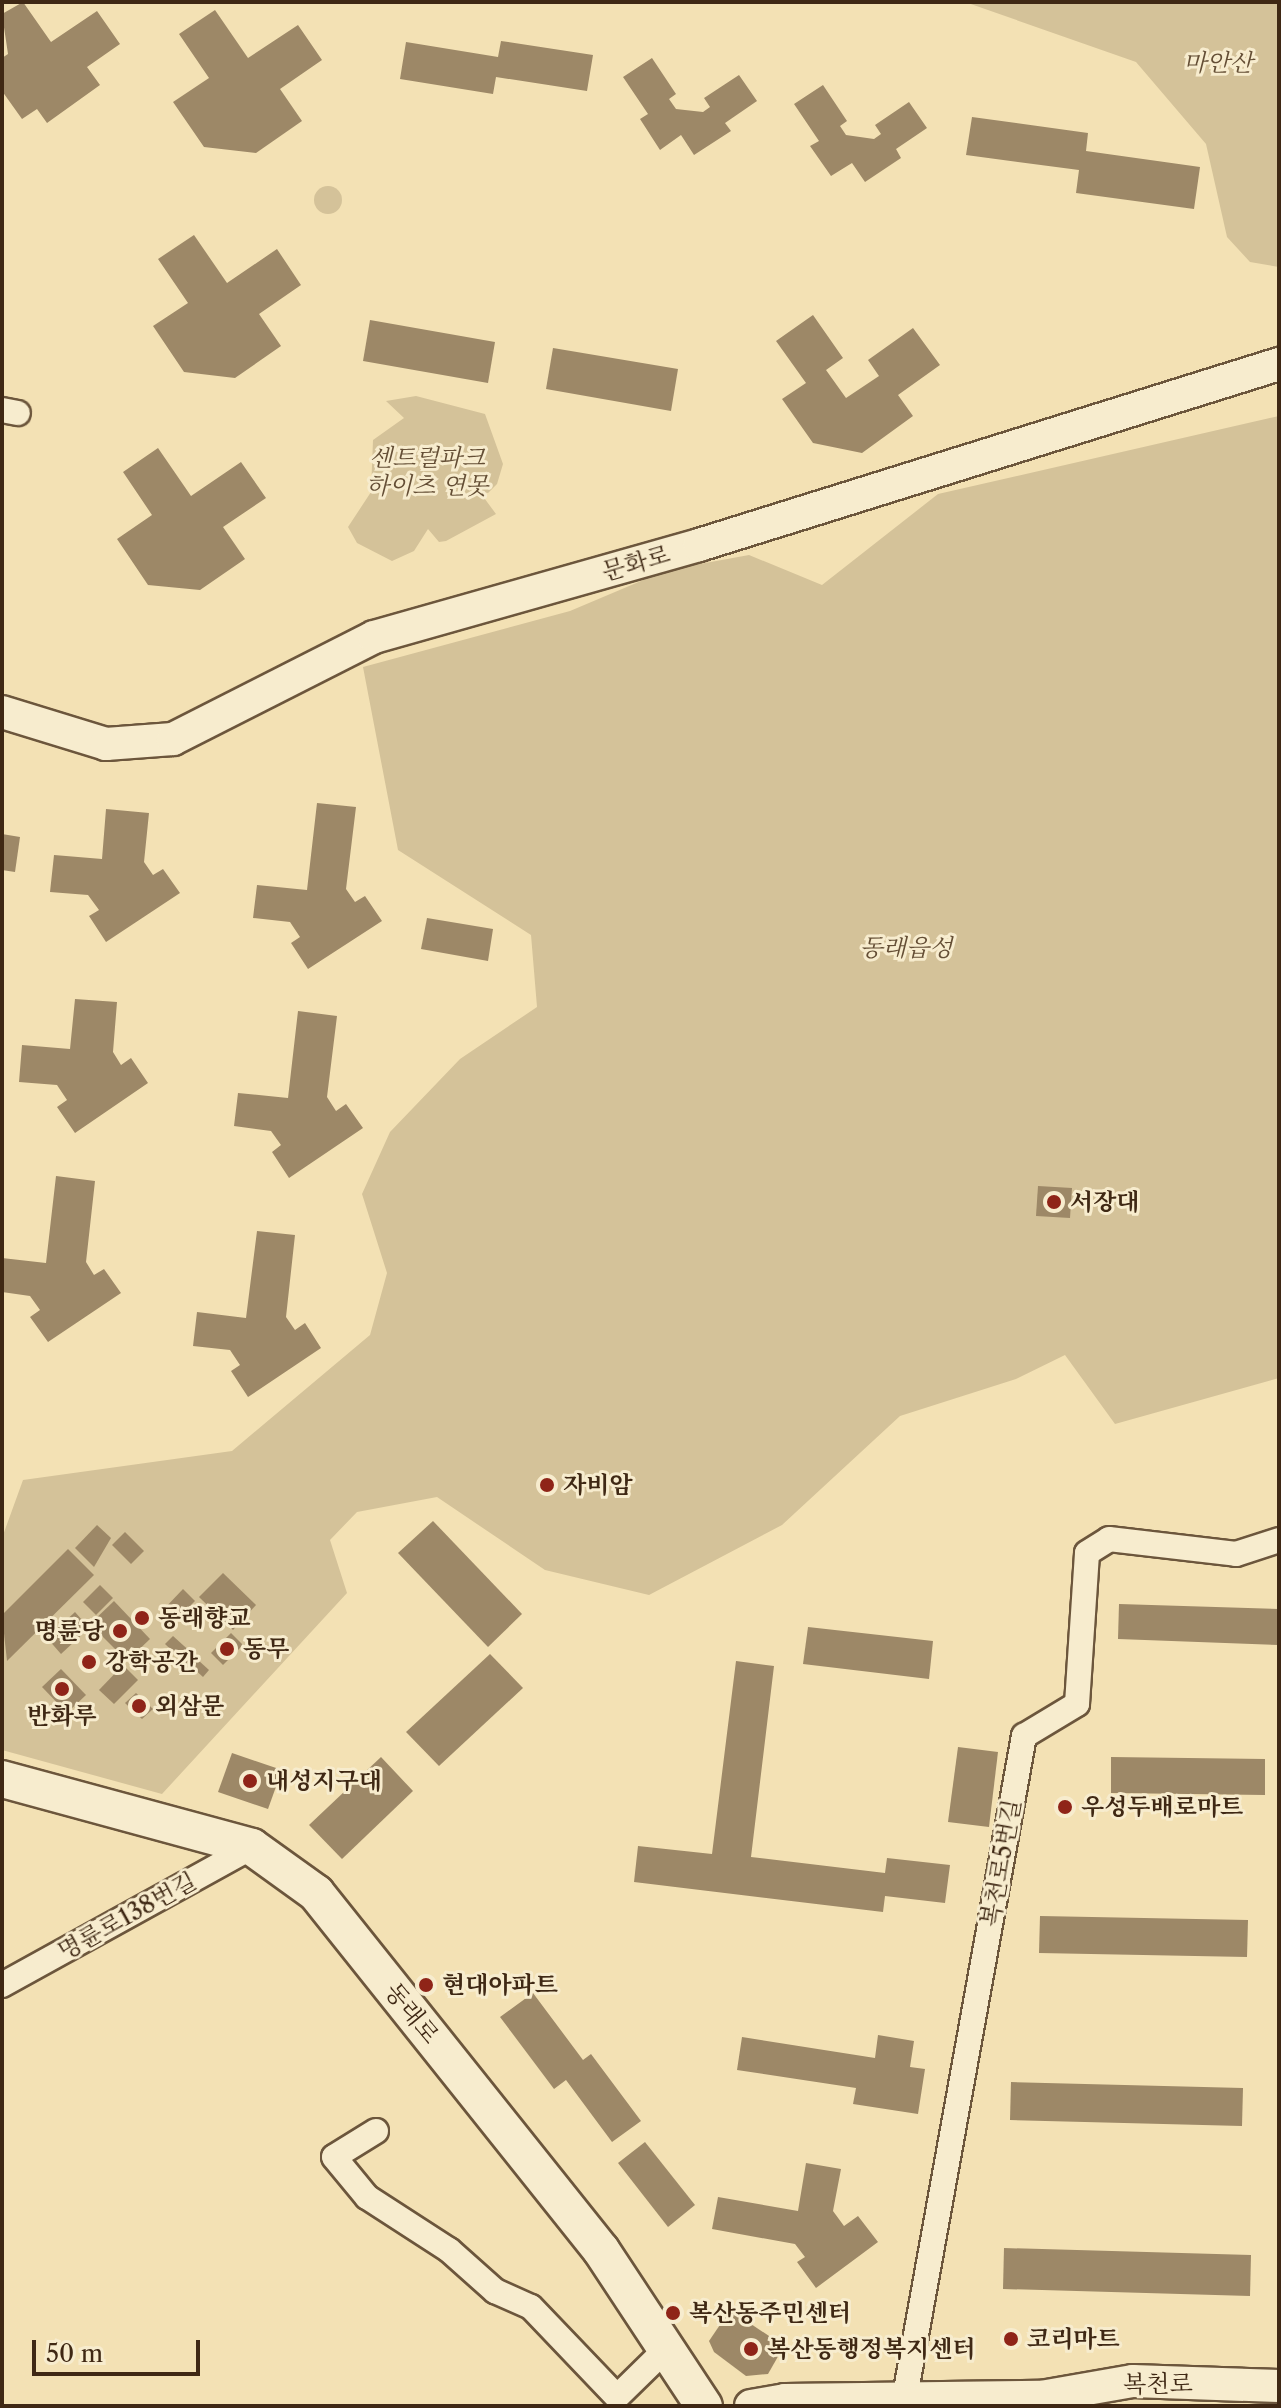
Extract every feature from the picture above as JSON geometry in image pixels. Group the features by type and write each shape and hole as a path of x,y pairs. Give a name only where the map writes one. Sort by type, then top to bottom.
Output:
{"main road":[{"name":"동래로","path":"2,1779 252,1847 316,1893 601,2250 704,2406"}],"street":[{"name":"문화로","path":"2,712 106,744 173,739 374,637 730,536 1279,364"},
{"name":"복천로5번길","path":"905,2396 1024,1736 1077,1704 1087,1553 1109,1539 1236,1554 1279,1540"},
{"name":"명륜로138번길","path":"2,1985 252,1847"},
{"path":"376,2131 334,2157 367,2197 449,2250 495,2291 531,2307 617,2397 665,2350"},
{"name":"복천로","path":"751,2406 905,2396 1041,2401 1133,2381 1279,2386"}],"green space":[{"name":"마안산","path":"965,2 1279,2 1279,267 1250,262 1227,237 1206,144 1136,62"},
{"path":"328,186 338,190 342,200 338,210 328,214 318,210 314,200 318,190"},
{"name":"센트럴파크 하이츠 연못","path":"416,396 485,414 503,464 497,484 488,493 479,491 496,514 446,541 439,542 428,529 414,551 392,561 357,543 348,527 371,492 373,440 404,418 386,401"},
{"name":"동래읍성","path":"1279,416 1279,1378 1115,1424 1065,1355 1016,1379 900,1416 782,1525 649,1595 545,1570 437,1497 357,1512 330,1540 347,1593 162,1794 2,1750 2,1538 23,1480 232,1451 370,1335 387,1273 362,1194 390,1132 460,1059 537,1007 531,935 398,850 363,667 570,611 667,570 749,555 822,585 938,494"}],"building":[{"path":"23,2 51,42 97,11 120,44 87,67 100,85 47,123 37,109 22,119 2,91 2,58 8,54 2,14"},
{"path":"215,10 248,58 298,25 322,60 280,89 302,121 256,153 204,147 173,102 209,78 179,34"},
{"path":"501,41 593,55 587,91 496,77 493,94 400,79 406,42 498,57"},
{"path":"652,58 676,94 669,99 676,109 703,112 710,107 704,98 739,75 757,101 725,123 731,131 694,155 681,135 660,150 640,119 648,114 623,77"},
{"path":"823,85 847,121 840,126 846,135 874,139 881,134 875,125 909,102 927,128 896,149 901,158 865,182 852,163 831,176 810,146 819,141 794,104"},
{"path":"972,117 1088,133 1086,151 1200,167 1194,209 1076,193 1079,170 966,155"},
{"path":"194,235 227,283 277,249 301,285 259,314 281,346 235,378 184,372 153,326 188,303 158,259"},
{"path":"813,315 843,358 826,370 846,398 879,376 868,360 913,328 940,365 898,395 913,416 862,453 813,443 782,399 806,383 776,341"},
{"path":"370,320 495,342 488,383 363,361"},
{"path":"553,348 678,369 671,411 546,389"},
{"path":"158,448 191,496 241,462 266,498 223,527 245,559 200,590 148,585 117,539 152,515 123,472"},
{"path":"317,803 356,807 346,889 355,902 365,896 382,921 308,969 291,943 300,937 290,922 253,918 257,885 307,890"},
{"path":"106,809 149,813 144,862 153,875 163,869 180,893 106,942 89,916 99,910 88,895 50,892 54,855 102,859"},
{"path":"2,834 20,837 15,872 2,870"},
{"path":"427,918 493,929 488,961 421,949"},
{"path":"75,999 117,1002 113,1052 121,1065 131,1058 148,1083 75,1133 57,1107 67,1100 57,1085 19,1082 22,1045 70,1049"},
{"path":"298,1011 337,1016 327,1097 336,1111 346,1104 363,1128 289,1178 272,1152 281,1145 271,1131 234,1126 238,1093 288,1098"},
{"path":"56,1176 95,1181 86,1262 94,1275 104,1269 121,1293 48,1342 30,1317 40,1310 30,1296 2,1292 2,1258 46,1263"},
{"name":"서장대","path":"1038,1186 1072,1188 1070,1218 1036,1216"},
{"path":"257,1231 295,1235 286,1317 295,1330 305,1323 321,1348 248,1397 231,1371 240,1365 230,1350 193,1346 197,1312 246,1318"},
{"path":"433,1521 522,1614 488,1647 398,1553"},
{"path":"97,1525 111,1538 94,1567 75,1548"},
{"path":"125,1532 144,1551 131,1564 112,1545"},
{"path":"68,1549 94,1575 7,1661 2,1615"},
{"path":"223,1573 256,1605 233,1630 199,1597"},
{"path":"100,1585 113,1598 96,1615 83,1602"},
{"path":"183,1589 195,1601 176,1620 164,1609"},
{"name":"명륜당","path":"114,1601 150,1639 127,1661 90,1624"},
{"path":"1119,1604 1279,1609 1279,1645 1118,1639"},
{"path":"75,1612 89,1628 61,1654 47,1638"},
{"path":"808,1627 933,1641 929,1679 803,1664"},
{"name":"동무","path":"231,1633 243,1645 223,1665 211,1653"},
{"path":"173,1636 194,1655 186,1664 165,1644"},
{"path":"490,1654 523,1688 439,1766 406,1732"},
{"path":"198,1660 209,1670 203,1677 192,1667"},
{"path":"736,1661 774,1666 751,1857 885,1873 887,1858 950,1865 945,1903 885,1896 883,1912 634,1882 638,1846 712,1854"},
{"path":"123,1665 138,1680 114,1704 99,1690"},
{"name":"반화루","path":"61,1669 86,1695 67,1713 42,1687"},
{"name":"외삼문","path":"136,1693 153,1709 142,1719 125,1703"},
{"path":"958,1747 998,1752 989,1827 948,1822"},
{"name":"내성지구대","path":"232,1753 282,1770 268,1809 218,1792"},
{"path":"381,1757 413,1791 342,1859 309,1825"},
{"path":"1111,1757 1265,1759 1265,1795 1111,1793"},
{"path":"1040,1916 1248,1920 1247,1957 1039,1953"},
{"path":"533,1993 583,2060 591,2054 641,2121 612,2142 566,2080 554,2089 500,2017"},
{"path":"878,2035 914,2041 910,2067 925,2069 918,2114 853,2104 856,2088 737,2070 742,2037 875,2058"},
{"path":"1011,2082 1243,2088 1242,2126 1010,2120"},
{"path":"645,2142 695,2205 668,2227 618,2163"},
{"path":"806,2163 841,2169 833,2211 844,2226 858,2216 878,2242 816,2288 797,2262 805,2257 795,2244 712,2229 718,2197 798,2211"},
{"path":"1004,2248 1251,2255 1250,2296 1003,2289"},
{"path":"730,2310 784,2346 768,2374 746,2376 714,2352 709,2341"}],"place":[{"name":"서장대","path":"1054,1202"},
{"name":"자비암","path":"547,1485"},
{"name":"동래향교","path":"142,1618"},
{"name":"명륜당","path":"120,1631"},
{"name":"동무","path":"227,1649"},
{"name":"강학공간","path":"89,1662"},
{"name":"반화루","path":"62,1689"},
{"name":"외삼문","path":"139,1706"},
{"name":"내성지구대","path":"250,1781"},
{"name":"우성두배로마트","path":"1065,1807"},
{"name":"현대아파트","path":"426,1985"},
{"name":"복산동주민센터","path":"673,2313"},
{"name":"코리마트","path":"1011,2339"},
{"name":"복산동행정복지센터","path":"751,2349"}]}
